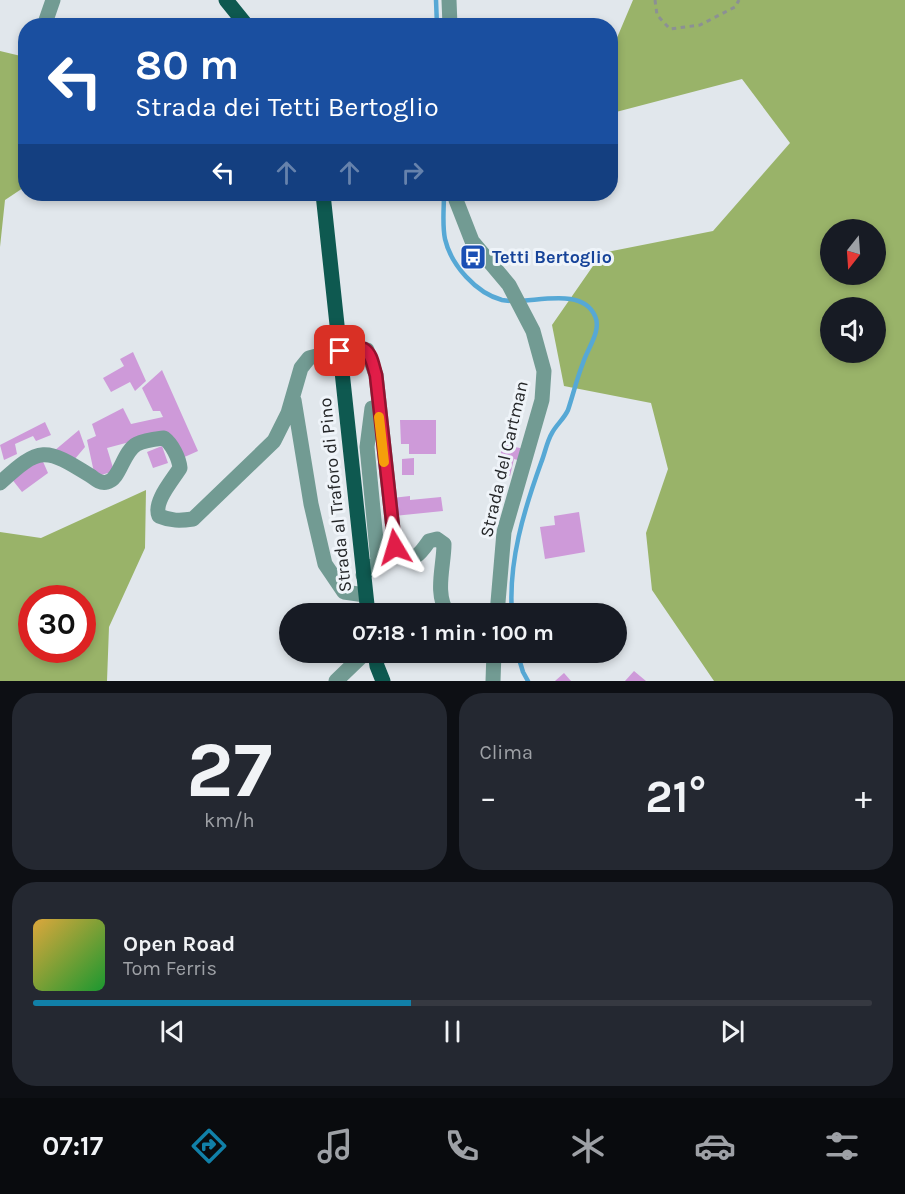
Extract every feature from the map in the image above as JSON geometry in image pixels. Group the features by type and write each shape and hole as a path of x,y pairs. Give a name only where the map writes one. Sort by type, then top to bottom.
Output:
{"main road":[{"path":"226,0 241,18"},
{"name":"Strada al Traforo di Pino","path":"324,201 366,603"},
{"path":"377,663 383,681"}],"street":[{"path":"47,18 53,0"},
{"path":"449,0 450,18"},
{"name":"Strada del Cartman","path":"456,201 471,242 509,285 533,331 544,371 542,400 504,532 498,603"},
{"path":"0,483 27,461 42,454 57,457 97,480 104,483 109,482 113,480 123,459 135,444 164,438 169,442 180,468 158,501 156,510 159,516 165,518 178,521 193,519 274,441 288,414 301,368 309,358 357,349 367,351 372,359 376,375 395,547 398,555 412,559 417,557 429,540 437,539 444,544 440,587 442,603"},
{"path":"363,576 378,561 368,447 376,375"},
{"path":"293,397 311,504 325,564 345,592 365,595"},
{"path":"336,681 355,663"},
{"path":"493,681 494,663"}],"path":[{"path":"655,0 657,15 670,29 700,25 735,7 739,0"}],"green space":[{"path":"633,0 905,0 905,681 714,681 652,590 646,533 668,469 651,403 564,386 552,325 602,253 713,231 790,143 742,79 618,111 618,35"},
{"path":"0,51 18,55 18,191 5,200 0,247"},
{"path":"146,490 145,548 109,627 107,681 0,681 0,532 41,538"}],"building":[{"path":"133,352 146,381 135,391 130,382 111,392 103,378 124,366 120,359"},
{"path":"162,370 198,451 180,459 167,432 107,448 114,471 95,477 87,440 96,436 92,424 123,408 131,424 163,417 160,411 153,411 142,388"},
{"path":"400,420 436,420 436,454 409,454 409,444 401,444"},
{"path":"45,422 51,435 36,441 33,436 15,444 17,454 4,460 0,445"},
{"path":"79,430 85,447 74,460 54,451"},
{"path":"503,444 524,449 521,461 514,459 510,476 496,473"},
{"path":"162,446 168,463 153,468 147,452"},
{"path":"41,457 48,473 22,492 11,478"},
{"path":"414,458 414,475 402,475 402,459"},
{"path":"410,496 410,500 441,497 443,511 394,516 392,498"},
{"path":"579,512 585,552 545,559 540,527 555,525 554,516"},
{"path":"634,671 646,681 625,681"},
{"path":"564,673 571,681 555,681"}],"waterway":[{"path":"436,0 437,18"},
{"path":"444,201 444,228 448,249 459,268 474,284 502,300 566,298 578,301 588,306 597,322 597,328 568,410 549,440 523,518 512,575 511,603"},
{"path":"520,663 528,681"}],"slow traffic":[{"path":"379,417 384,462"}],"place":[{"name":"Tetti Bertoglio","path":"473,257"}],"route":[{"path":"340,351 364,349 372,359 376,375 380,428 395,547"}]}
